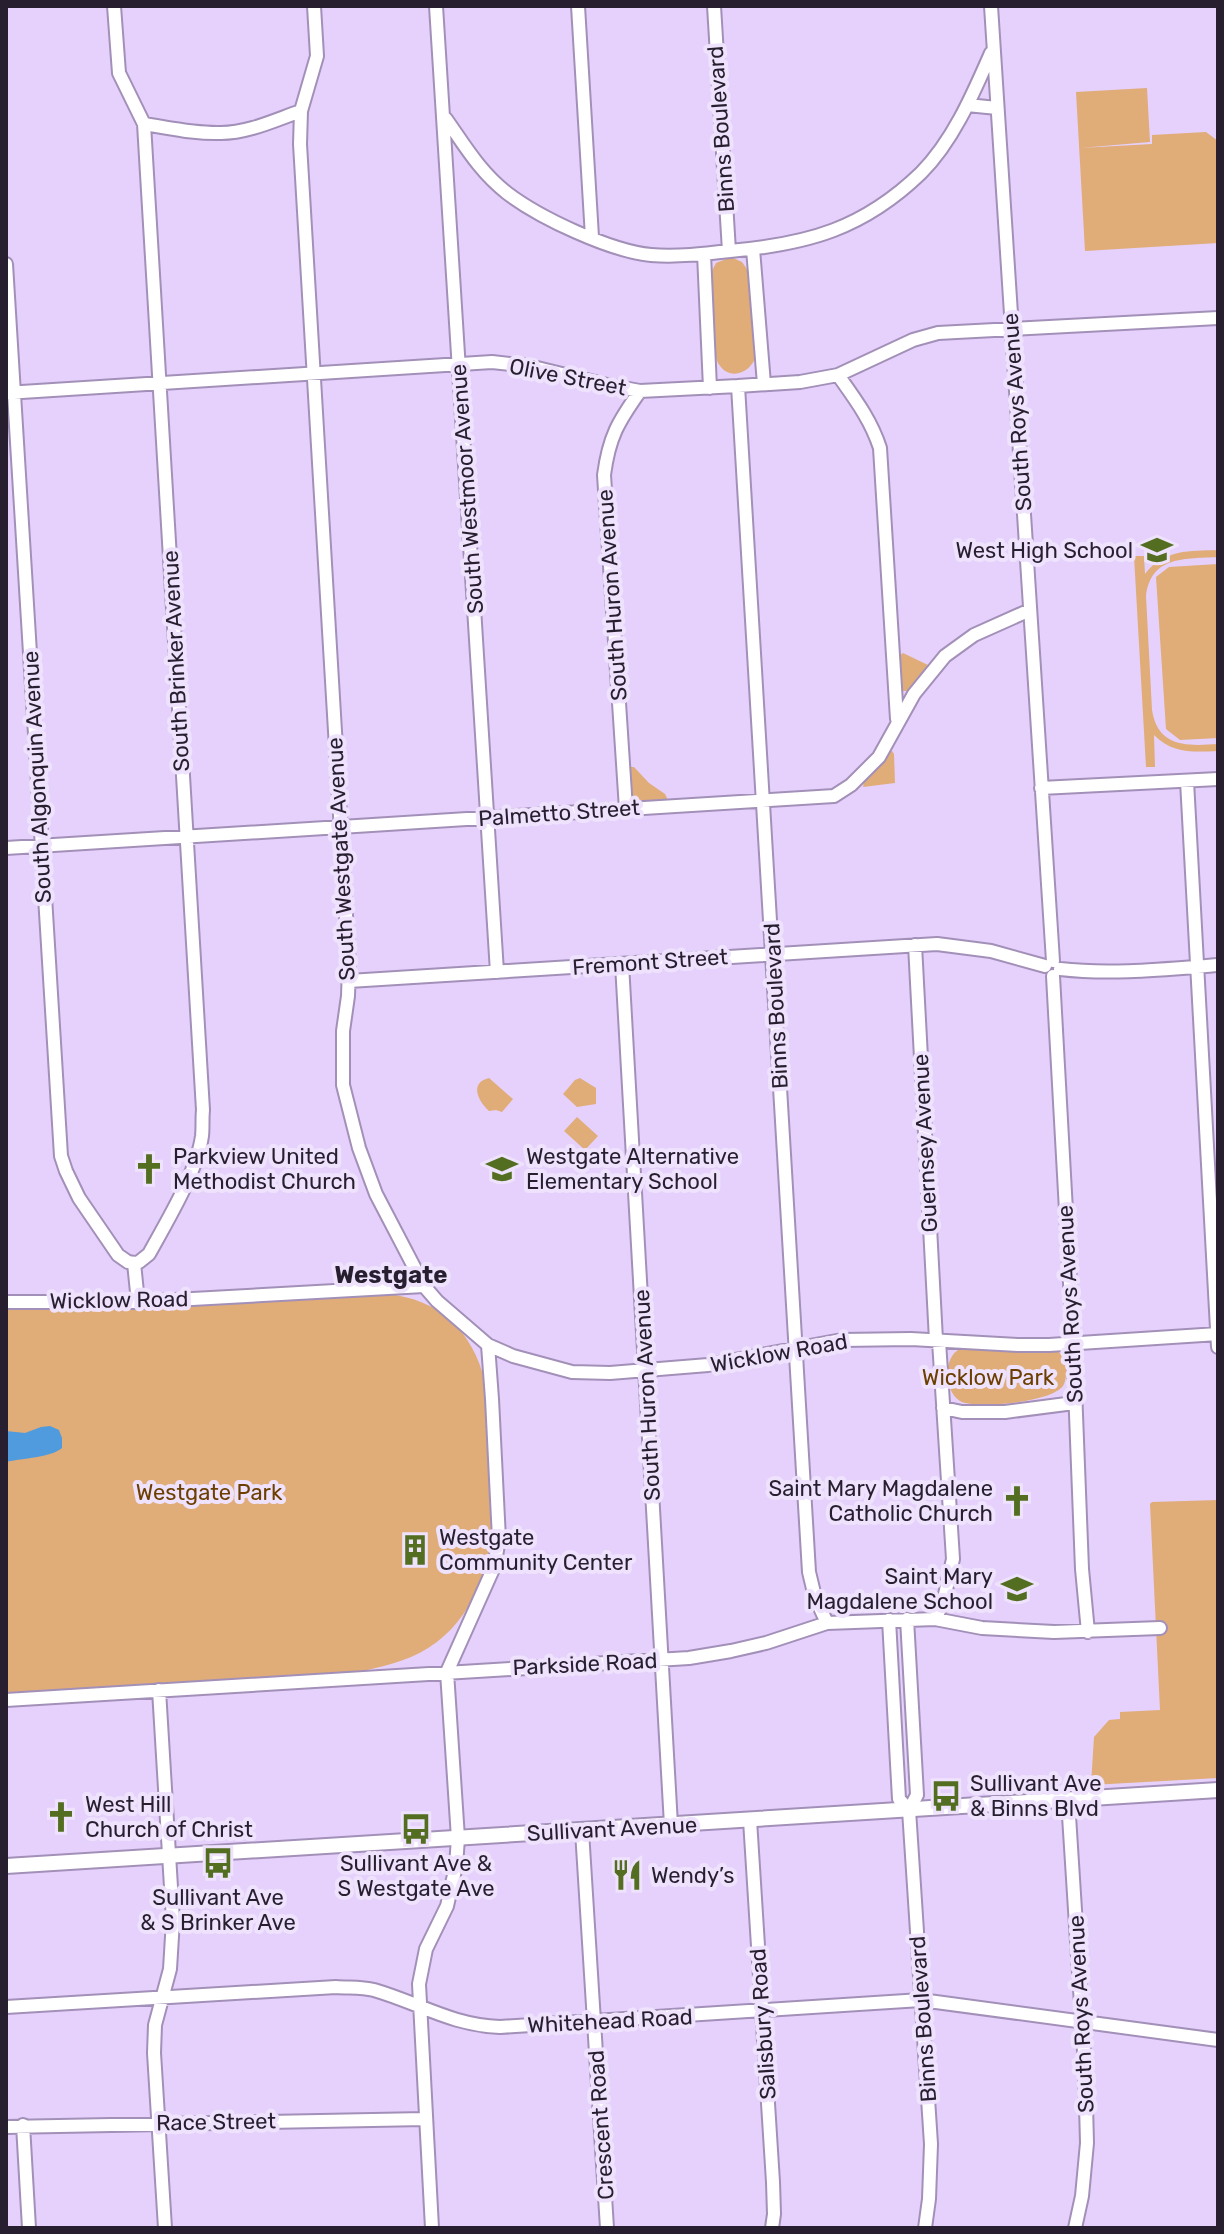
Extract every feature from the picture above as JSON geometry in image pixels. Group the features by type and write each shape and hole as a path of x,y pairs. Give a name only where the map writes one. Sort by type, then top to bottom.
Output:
{"main road":[{"name":"Sullivant Avenue","path":"6,1866 1218,1790"}],"street":[{"name":"South Brinker Avenue","path":"114,6 119,73 144,124 203,1110 195,1162 149,1254 134,1263"},
{"name":"South Westgate Avenue","path":"314,6 317,56 301,111 300,144 349,981 342,1066 347,1106 376,1194 424,1286 488,1345"},
{"name":"South Westmoor Avenue","path":"436,6 497,972"},
{"path":"578,6 592,237"},
{"name":"Binns Boulevard","path":"714,6 729,251"},
{"name":"South Roys Avenue","path":"991,6 1052,968 1082,1569 1088,1632"},
{"path":"444,116 474,161 510,195 547,217 592,237 648,254 704,254 753,249 831,233 882,206 924,170 959,122 993,48"},
{"path":"967,105 997,108"},
{"path":"144,124 223,133 245,130 301,111"},
{"path":"447,162 474,161"},
{"path":"753,249 764,384"},
{"path":"704,254 710,388"},
{"name":"South Algonquin Avenue","path":"6,264 10,393 61,1156 79,1198 118,1255 134,1263"},
{"name":"Olive Street","path":"10,393 492,362 529,366 640,391 710,388 800,382 838,375 913,340 938,333 1218,318"},
{"path":"838,375 864,411 880,448 898,722"},
{"name":"Binns Boulevard","path":"738,386 809,1572 815,1597 827,1623"},
{"name":"South Huron Avenue","path":"626,809 604,475 607,450 616,426 640,391"},
{"name":"Palmetto Street","path":"6,848 834,796 851,785 879,757 914,694 945,656 974,635 1030,610"},
{"path":"1041,788 1218,779"},
{"path":"1187,781 1218,1347"},
{"name":"Fremont Street","path":"349,981 937,944 980,948 1052,968 1085,972 1218,965"},
{"name":"Guernsey Avenue","path":"915,945 937,1340 953,1559 943,1603 935,1619"},
{"name":"South Huron Avenue","path":"622,964 671,1825"},
{"path":"134,1263 138,1302"},
{"name":"Wicklow Road","path":"6,1302 138,1302 424,1286"},
{"name":"Wicklow Road","path":"488,1345 526,1360 572,1372 645,1371 708,1365 842,1340 911,1339 1018,1345 1218,1334"},
{"path":"432,2228 419,2006 421,1968 426,1949 447,1906 456,1866 458,1838 447,1672 494,1567 499,1539 488,1345"},
{"path":"943,1408 962,1412 1005,1412 1074,1403"},
{"name":"Binns Boulevard","path":"907,1619 917,1795 909,1810 931,2144 925,2228"},
{"name":"Parkside Road","path":"6,1700 689,1658 766,1643 827,1623 935,1619 982,1628 1088,1632 1160,1628"},
{"name":"Binns Boulevard","path":"889,1620 899,1799 909,1810"},
{"path":"159,1690 173,1920 171,1959 155,2025 154,2053 165,2228"},
{"name":"South Roys Avenue","path":"1068,1800 1087,2143 1082,2196 1075,2228"},
{"name":"Salisbury Road","path":"750,1820 773,2182 772,2228"},
{"name":"Crescent Road","path":"582,1831 607,2228"},
{"name":"Whitehead Road","path":"6,2007 336,1987 370,1989 476,2026 500,2027 921,2000 1218,2040"},
{"name":"Race Street","path":"6,2127 425,2119"},
{"path":"23,2125 29,2228"}],"green space":[{"path":"1147,88 1150,142 1080,148 1152,144 1152,135 1206,132 1218,141 1218,243 1085,251 1076,92"},
{"path":"731,257 742,262 749,272 756,356 750,367 734,374 723,369 716,357 710,288 716,263"},
{"path":"1218,550 1218,557 1182,559 1163,566 1149,583 1146,596 1155,722 1161,732 1176,742 1218,744 1218,751 1176,749 1154,735 1155,767 1146,767 1134,556 1144,556 1145,574 1169,556 1188,551"},
{"path":"1218,564 1218,738 1180,740 1166,729 1156,577 1169,567"},
{"path":"903,653 928,665 907,691 902,688 899,656"},
{"path":"888,751 894,754 895,783 863,787 864,781"},
{"path":"630,767 634,767 665,794 665,801 632,802"},
{"path":"489,1078 513,1099 502,1112 489,1111 477,1093 479,1084"},
{"path":"580,1078 596,1088 596,1104 577,1107 563,1094"},
{"path":"577,1117 598,1136 585,1150 564,1131"},
{"name":"Westgate Park","path":"387,1294 423,1303 451,1321 472,1347 485,1382 491,1534 488,1553 484,1572 468,1607 444,1636 411,1657 352,1673 6,1694 6,1306"},
{"name":"Wicklow Park","path":"966,1347 1057,1351 1066,1366 1064,1384 1047,1396 1015,1403 982,1405 960,1401 950,1388 948,1371 953,1355"},
{"path":"1218,1500 1218,1778 1091,1785 1094,1737 1109,1720 1120,1719 1120,1712 1160,1710 1150,1504"}],"water":[{"path":"50,1426 59,1430 62,1448 43,1456 6,1462 6,1431 25,1433"}],"place":[{"name":"West High School","path":"1157,550"},
{"name":"Parkview United Methodist Church","path":"149,1169"},
{"name":"Westgate Alternative Elementary School","path":"502,1169"},
{"name":"Saint Mary Magdalene Catholic Church","path":"1017,1501"},
{"name":"Westgate Community Center","path":"415,1550"},
{"name":"Saint Mary Magdalene School","path":"1017,1589"},
{"name":"Sullivant Ave & Binns Blvd","path":"946,1796"},
{"name":"West Hill Church of Christ","path":"61,1817"},
{"name":"Sullivant Ave & S Westgate Ave","path":"416,1829"},
{"name":"Sullivant Ave & S Brinker Ave","path":"218,1863"},
{"name":"Wendy’s","path":"627,1875"}],"district":[{"name":"Westgate","path":"391,1275"}]}
